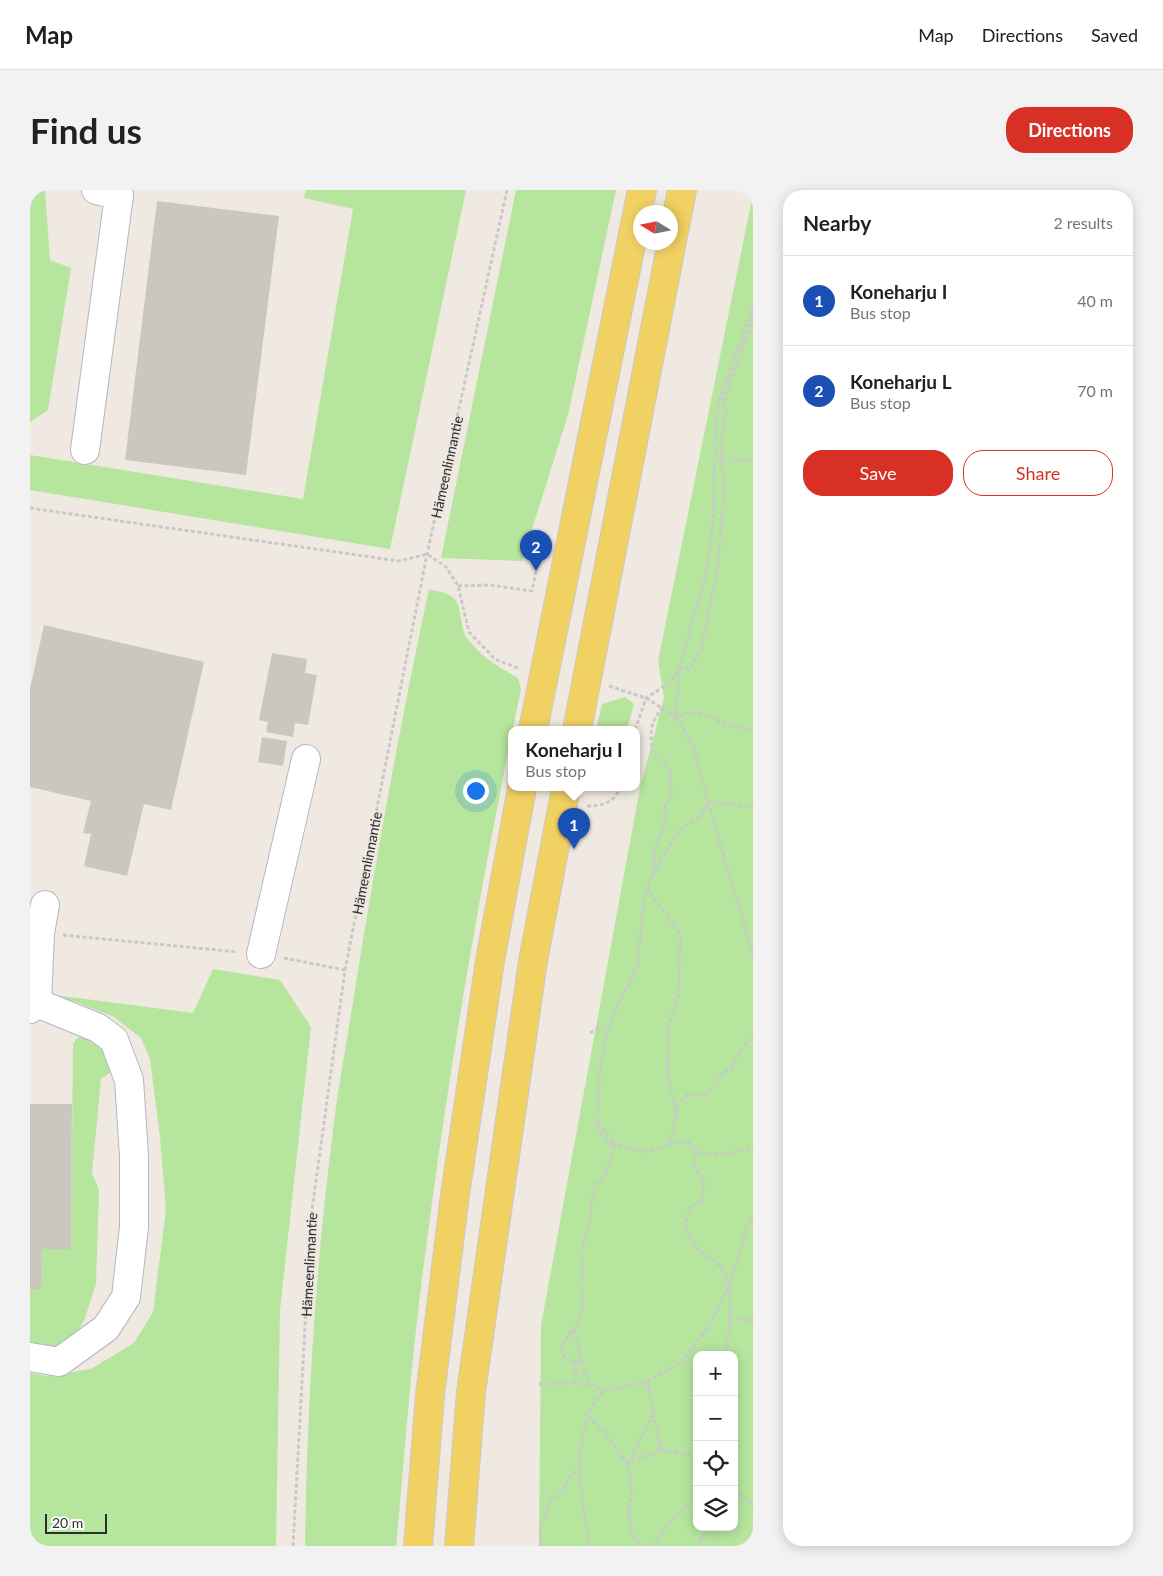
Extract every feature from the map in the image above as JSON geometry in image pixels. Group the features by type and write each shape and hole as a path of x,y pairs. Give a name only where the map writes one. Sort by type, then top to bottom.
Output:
{"main road":[{"path":"534,726 642,190"},
{"path":"578,726 682,190"},
{"path":"418,1546 430,1395 455,1195 490,961 521,791"},
{"path":"459,1546 471,1392 533,961 574,797"}],"lane":[{"path":"85,450 119,195 96,190"},
{"path":"260,954 306,759"},
{"path":"30,1357 59,1362 106,1328 126,1297 134,1227 134,1156 129,1080 114,1040 98,1028 33,1006 35,933 45,905"}],"path":[{"name":"Hämeenlinnantie","path":"293,1546 311,1217 345,970 428,554 507,190"},
{"path":"676,717 679,669 707,571 714,513 715,429 718,405 753,306"},
{"path":"679,669 690,669 701,650 716,580 724,507 725,480 721,456 726,413 724,403 753,318"},
{"path":"715,455 753,461"},
{"path":"30,508 399,561 428,554 446,567 458,586 469,632 495,659 525,671"},
{"path":"458,586 490,585 532,591 536,571"},
{"path":"636,726 646,698 669,683 679,669"},
{"path":"604,685 646,698 663,707 676,717 694,747 708,802 753,954"},
{"path":"655,872 653,852 664,827 665,808 672,794 670,769 662,764 657,756 652,753 650,738 654,719 663,707"},
{"path":"676,717 688,712 702,714 730,725 753,730"},
{"path":"574,797 599,806 612,801 618,791"},
{"path":"581,1360 574,1362 566,1359 562,1353 562,1346 581,1316 583,1302 580,1286 583,1268 581,1254 591,1214 591,1203 595,1186 605,1176 614,1147 609,1134 597,1124 600,1071 608,1028 638,964 643,905 648,885 680,829 700,817 708,802"},
{"path":"708,802 753,807"},
{"path":"648,885 654,899 681,936 678,970 679,995 667,1031 667,1071 677,1115"},
{"path":"35,933 260,954 345,970"},
{"path":"590,1033 599,1028 608,1028"},
{"path":"670,1145 679,1102 688,1094 706,1095 721,1075 733,1066 753,1035"},
{"path":"612,1144 647,1152 688,1141 694,1151 694,1165 704,1182 703,1201 691,1206 685,1224 686,1231 696,1247 722,1267 730,1285 730,1316 726,1351"},
{"path":"694,1151 706,1155 753,1150"},
{"path":"540,1384 574,1383 592,1385 605,1390 647,1382 680,1362 708,1327 730,1285 746,1229 753,1216"},
{"path":"730,1316 753,1321"},
{"path":"573,1330 581,1360 592,1385"},
{"path":"574,1362 577,1377 574,1383"},
{"path":"647,1382 660,1450"},
{"path":"589,1546 582,1498 579,1457 587,1415 594,1402 605,1390"},
{"path":"641,1546 630,1530 632,1495 628,1463 654,1414"},
{"path":"587,1415 607,1435 628,1463"},
{"path":"628,1463 660,1450 693,1455"},
{"path":"541,1546 540,1528 546,1515 548,1503 564,1489 568,1479 580,1468"},
{"path":"738,1492 753,1507"},
{"path":"653,1546 665,1531 673,1516 680,1509 693,1503"},
{"path":"698,1546 704,1531"}],"green space":[{"path":"30,190 45,190 50,260 71,268 48,410 30,422"},
{"path":"306,190 466,190 390,549 30,490 30,455 303,499 353,209 304,198"},
{"path":"516,190 616,190 568,415 522,561 441,558"},
{"path":"753,194 753,1546 539,1546 541,1325 640,788 664,698 658,661"},
{"path":"429,589 451,596 455,600 458,604 464,633 467,638 484,656 518,678 521,689 514,726 508,726 508,753 461,1007 437,1168 410,1383 396,1546 305,1546 313,1342 321,1240 334,1121 362,944 408,690"},
{"path":"625,697 634,704 628,726 597,726 602,704"},
{"path":"213,969 280,980 311,1027 280,1310 276,1546 30,1546 30,1373 47,1376 91,1369 134,1343 153,1312 166,1209 160,1137 150,1059 141,1038 114,1017 76,1002 47,994 193,1013"},
{"path":"78,1037 98,1040 110,1056 114,1070 101,1079 92,1173 99,1190 96,1284 85,1318 75,1338 55,1346 30,1343 30,1289 41,1289 42,1249 71,1249 73,1044"}],"building":[{"path":"157,201 279,216 246,475 125,460"},
{"path":"44,625 204,662 171,810 144,804 127,876 84,866 91,834 83,833 91,801 30,787 30,689"},
{"path":"272,653 307,659 305,673 317,675 308,725 295,723 293,737 266,732 268,722 259,720"},
{"path":"262,737 287,741 283,766 258,762"},
{"path":"30,1104 72,1104 71,1249 42,1249 41,1289 30,1289"}],"place":[{"name":"Koneharju L","path":"536,571"},
{"name":"Koneharju I","path":"574,849"}]}
